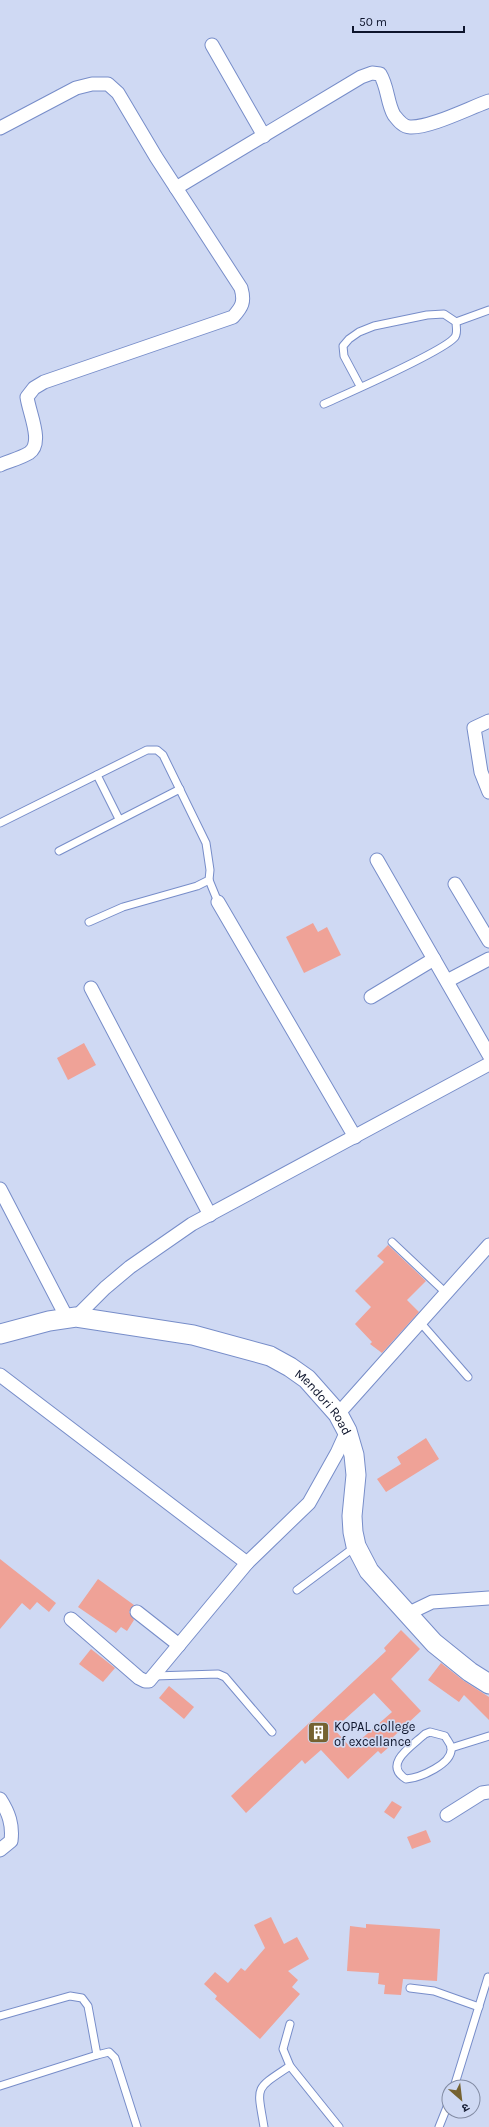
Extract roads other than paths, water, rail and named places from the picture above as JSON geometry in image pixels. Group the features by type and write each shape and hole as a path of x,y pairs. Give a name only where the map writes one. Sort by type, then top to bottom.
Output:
{"main road":[{"name":"Mendori Road","path":"0,1334 49,1321 72,1317 193,1335 270,1356 307,1379 342,1422 354,1455 356,1475 352,1516 356,1546 369,1570 434,1643 470,1672 489,1684"}],"street":[{"path":"212,45 264,136"},
{"path":"176,188 361,77 372,73 380,74 386,84 393,113 400,123 409,127 422,126 489,101"},
{"path":"0,128 76,88 92,84 108,84 118,93 176,188 241,288 244,300 241,309 233,318 44,382 34,388 27,398 28,409 36,436 35,446 29,453 0,464"},
{"path":"489,721 474,728 482,772 489,792"},
{"path":"377,860 489,1055"},
{"path":"455,884 489,940"},
{"path":"218,902 355,1137"},
{"path":"371,997 434,959"},
{"path":"447,981 489,960"},
{"path":"91,988 210,1215"},
{"path":"0,1189 72,1317 130,1268 192,1224 489,1064"},
{"path":"71,1619 139,1678 149,1681 247,1563 309,1503 338,1453 342,1422 420,1322 489,1245"},
{"path":"0,1375 247,1563"},
{"path":"407,1614 432,1602 489,1598"},
{"path":"137,1612 178,1645"},
{"path":"447,1815 482,1794 489,1792"},
{"path":"0,1799 7,1811 13,1828 11,1841 0,1850"}],"lane":[{"path":"456,322 489,310"},
{"path":"360,386 344,356 343,346 354,335 374,326 428,315 444,314 456,322"},
{"path":"324,404 441,348 454,338 457,333 456,322"},
{"path":"0,823 147,750 157,750 162,754 206,843 210,870 209,880 218,902"},
{"path":"97,775 119,819"},
{"path":"59,851 180,789"},
{"path":"89,922 123,907 197,886 209,880"},
{"path":"392,1242 446,1293"},
{"path":"420,1322 468,1377"},
{"path":"297,1590 356,1546"},
{"path":"154,1676 218,1674 225,1677 272,1732"},
{"path":"430,1732 445,1736 451,1748 450,1755 443,1763 425,1774 406,1779 399,1775 396,1767 397,1760 430,1732"},
{"path":"451,1748 489,1736"},
{"path":"456,2079 488,1977"},
{"path":"410,1988 434,1991 479,2007"},
{"path":"0,2016 70,1996 82,1998 88,2006 97,2056"},
{"path":"290,2024 283,2049 290,2066 339,2127"},
{"path":"0,2086 109,2052 115,2058 137,2127"},
{"path":"264,2127 258,2094 262,2085 290,2066"}],"place":[{"name":"KOPAL college of excellance","path":"318,1733"}]}
